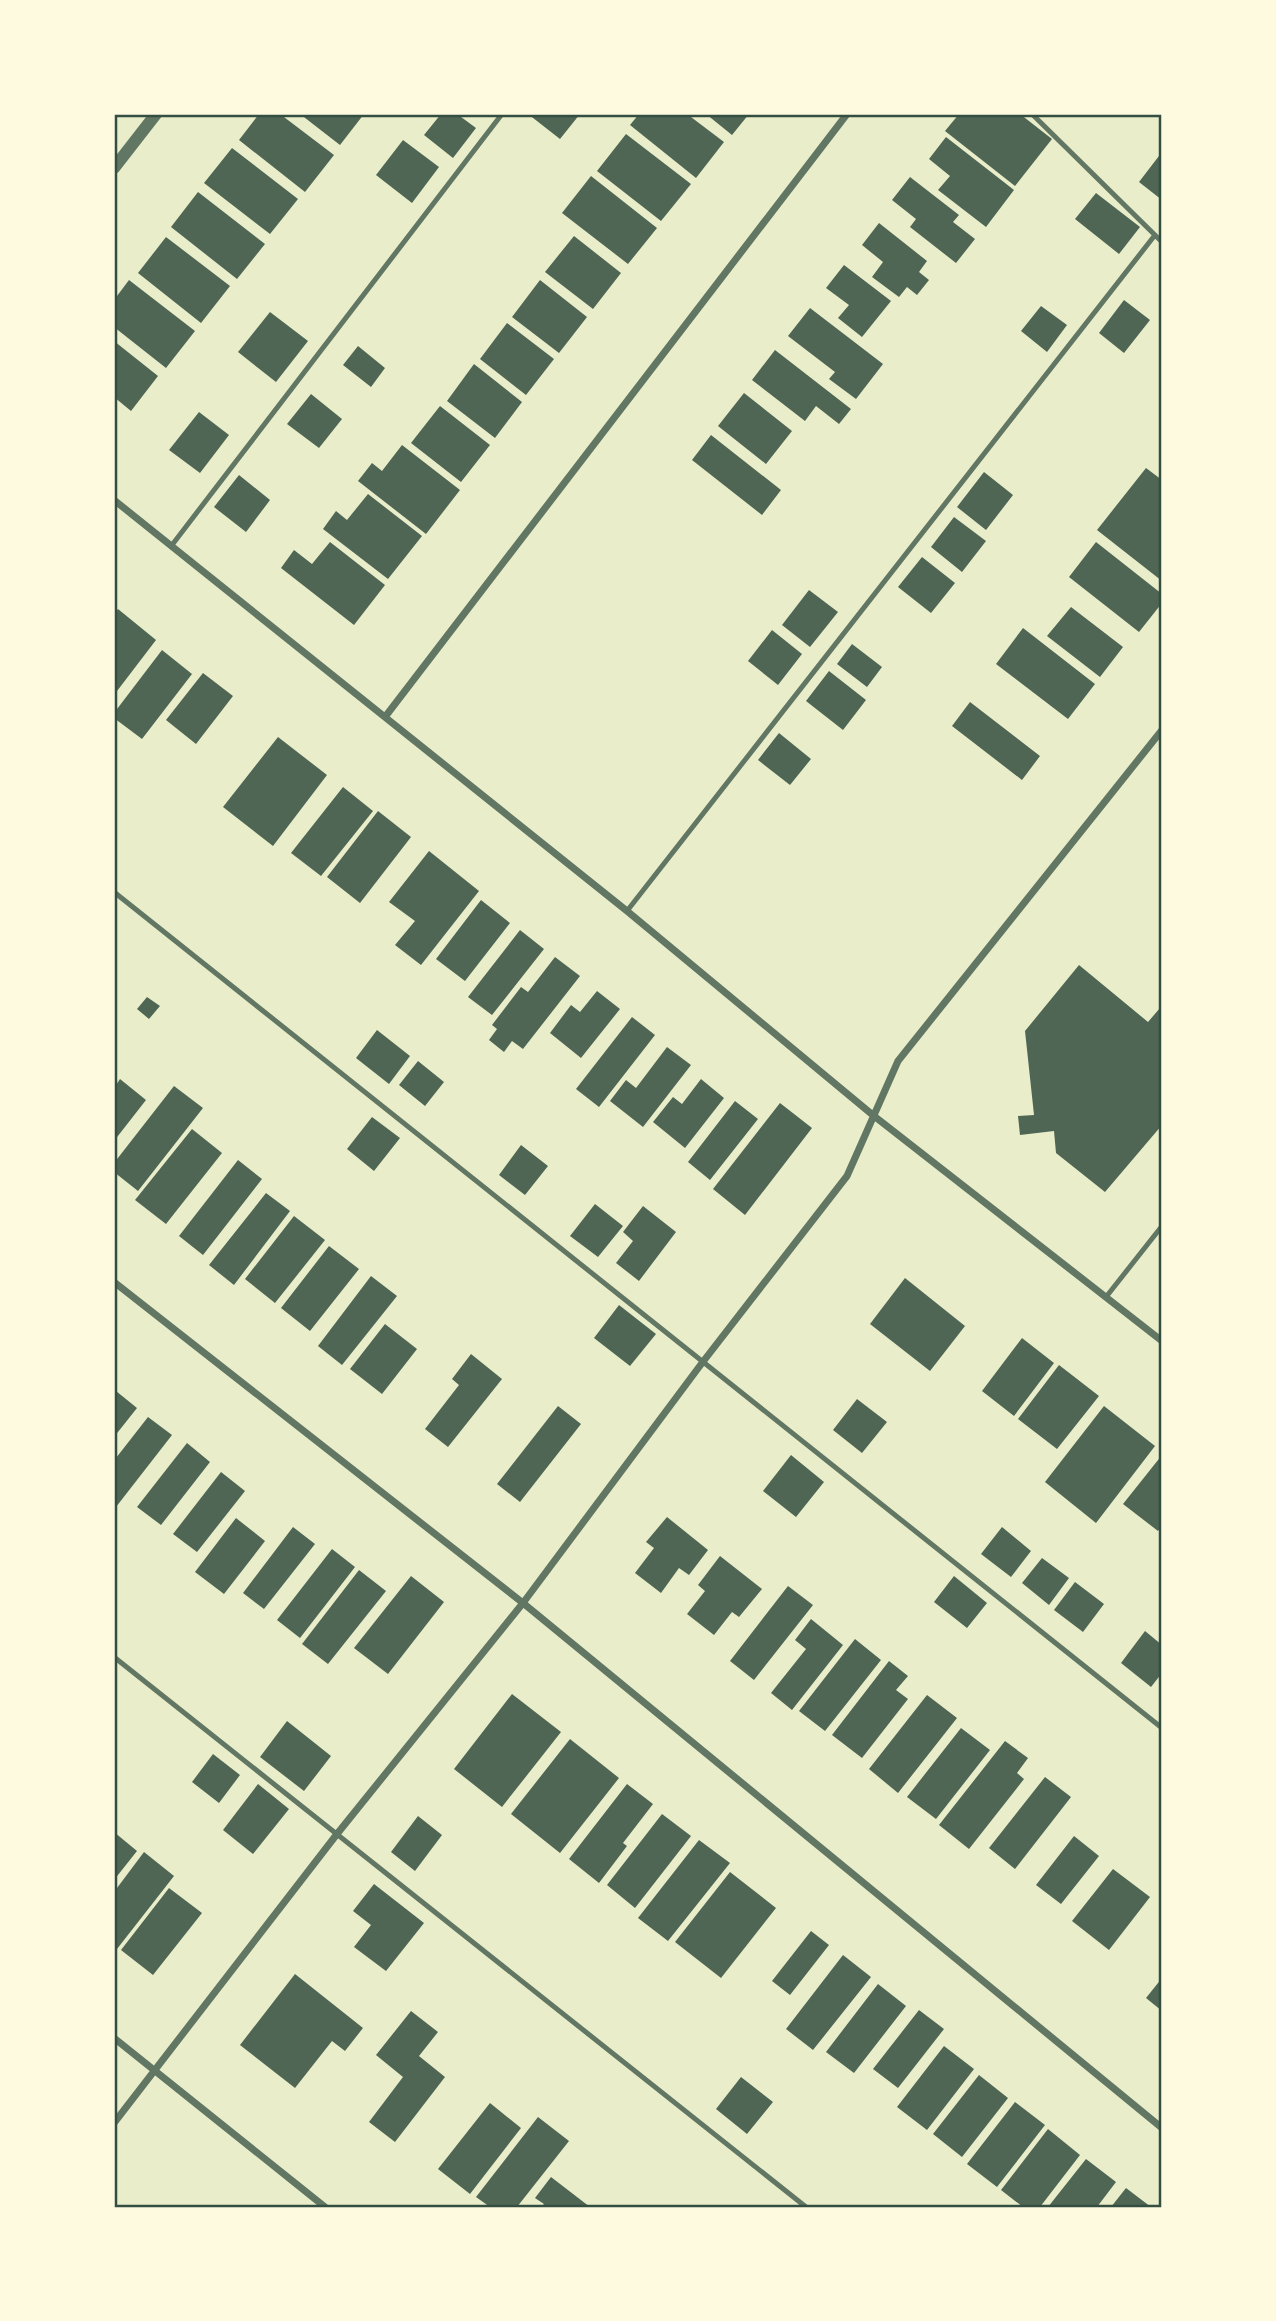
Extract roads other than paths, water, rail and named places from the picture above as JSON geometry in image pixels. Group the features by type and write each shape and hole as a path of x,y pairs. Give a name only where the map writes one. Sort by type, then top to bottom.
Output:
{"street":[{"path":"114,168 156,114"},
{"path":"385,717 847,114"},
{"path":"114,500 627,911 874,1116 1162,1341"},
{"path":"114,2123 337,1834 523,1603 702,1363 847,1176 898,1061 1162,730"},
{"path":"114,1282 523,1603 1162,2128"},
{"path":"114,2038 325,2207"}],"lane":[{"path":"172,545 502,114"},
{"path":"1032,114 1162,242"},
{"path":"627,911 1154,235"},
{"path":"114,892 1162,1728"},
{"path":"1106,1297 1162,1226"},
{"path":"114,1657 806,2207"}]}
